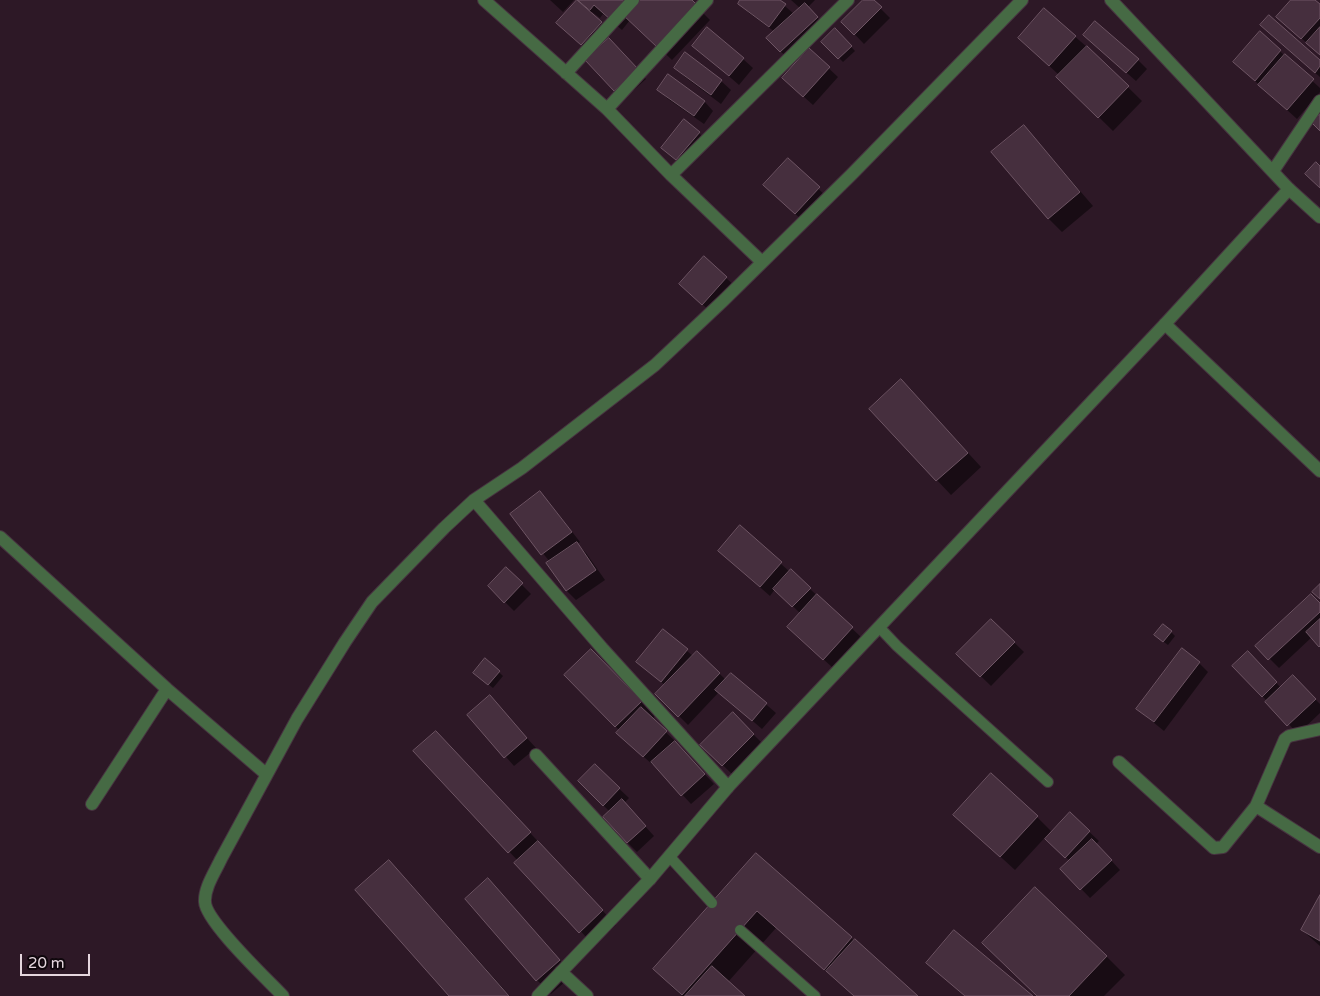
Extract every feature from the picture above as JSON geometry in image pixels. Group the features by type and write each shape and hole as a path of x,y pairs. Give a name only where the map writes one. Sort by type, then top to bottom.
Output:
{"street":[{"path":"484,0 607,110 762,262"},
{"path":"566,73 633,0"},
{"path":"607,110 707,0"},
{"path":"671,174 848,0"},
{"path":"282,996 216,924 206,909 205,902 211,881 221,859 266,774 302,711 372,602 474,500 530,462 655,365 852,174 1022,0"},
{"path":"1111,0 1289,189 1320,217"},
{"path":"1273,171 1320,101"},
{"path":"538,996 650,879 728,787 1165,324 1289,189"},
{"path":"1165,324 1320,471"},
{"path":"474,500 602,648 728,787"},
{"path":"0,537 167,689 266,774"},
{"path":"92,804 167,689"},
{"path":"1119,762 1214,848 1223,846 1256,806 1285,739 1289,736 1320,729"},
{"path":"536,755 650,879"},
{"path":"1256,806 1320,847"},
{"path":"561,972 587,996"}],"lane":[{"path":"879,627 897,646 1048,782"},
{"path":"669,856 712,903"},
{"path":"740,930 815,996"}],"building":[{"path":"577,0 602,22 581,45 556,23"},
{"path":"578,0 630,0 612,21 594,5 590,10"},
{"path":"635,0 692,0 697,5 657,47 622,14"},
{"path":"740,0 780,0 786,4 769,27 738,4"},
{"path":"863,0 874,0 882,7 854,35 841,22"},
{"path":"1291,0 1315,0 1320,4 1320,18 1301,39 1276,17"},
{"path":"805,3 818,17 780,52 766,38"},
{"path":"1044,8 1076,36 1049,66 1018,38"},
{"path":"1269,15 1320,60 1320,66 1315,73 1260,25"},
{"path":"1095,21 1139,59 1126,73 1083,35"},
{"path":"707,27 744,58 729,76 692,46"},
{"path":"1320,27 1320,55 1306,43"},
{"path":"835,28 852,46 838,59 821,42"},
{"path":"1260,31 1281,50 1255,81 1233,62"},
{"path":"609,38 638,69 614,91 585,60"},
{"path":"1087,46 1129,86 1098,118 1056,77"},
{"path":"809,48 830,67 803,97 782,78"},
{"path":"685,52 722,80 711,95 674,68"},
{"path":"1285,54 1314,79 1287,110 1258,85"},
{"path":"668,74 705,101 694,116 657,90"},
{"path":"1320,114 1320,131 1312,123"},
{"path":"684,119 700,132 676,160 661,148"},
{"path":"1024,125 1080,192 1048,219 991,152"},
{"path":"788,158 820,187 795,214 763,185"},
{"path":"1316,162 1320,166 1320,188 1305,174"},
{"path":"704,256 727,277 702,305 679,284"},
{"path":"901,379 968,453 936,481 869,409"},
{"path":"540,491 572,532 541,555 510,514"},
{"path":"740,525 782,562 760,587 718,551"},
{"path":"577,542 596,570 566,591 546,563"},
{"path":"506,567 523,583 504,603 488,586"},
{"path":"791,569 811,588 792,607 773,589"},
{"path":"1320,584 1320,599 1312,592"},
{"path":"817,594 853,627 823,660 787,627"},
{"path":"1311,594 1320,603 1320,612 1268,660 1255,646"},
{"path":"991,619 1015,642 980,677 956,654"},
{"path":"1320,619 1320,646 1319,647 1306,632"},
{"path":"1163,624 1172,631 1163,642 1154,635"},
{"path":"663,629 688,649 661,682 636,662"},
{"path":"1182,648 1200,662 1154,722 1136,709"},
{"path":"591,649 642,701 615,727 564,675"},
{"path":"697,651 720,673 678,717 655,694"},
{"path":"1248,651 1277,682 1262,697 1232,666"},
{"path":"485,658 500,671 488,685 473,673"},
{"path":"731,673 767,703 752,721 715,690"},
{"path":"1293,675 1316,699 1287,726 1265,702"},
{"path":"490,695 527,738 504,758 467,715"},
{"path":"641,707 667,731 643,757 616,733"},
{"path":"733,712 754,734 722,766 700,745"},
{"path":"436,731 531,832 508,853 413,751"},
{"path":"675,741 705,774 681,796 651,762"},
{"path":"595,764 620,788 603,806 578,781"},
{"path":"991,773 1038,816 1000,857 953,815"},
{"path":"622,799 646,826 627,843 603,817"},
{"path":"1070,812 1090,831 1065,858 1045,839"},
{"path":"1092,839 1112,860 1080,890 1060,869"},
{"path":"538,841 603,910 579,933 514,863"},
{"path":"756,853 852,937 824,970 757,911 682,995 653,969"},
{"path":"389,860 509,996 449,996 355,890"},
{"path":"488,878 560,960 536,981 465,899"},
{"path":"1035,887 1107,956 1069,996 1037,996 982,943"},
{"path":"1320,895 1320,941 1301,930"},
{"path":"954,930 1033,996 965,996 926,963"},
{"path":"855,939 918,996 854,996 826,971"},
{"path":"712,966 745,996 685,996"}]}
